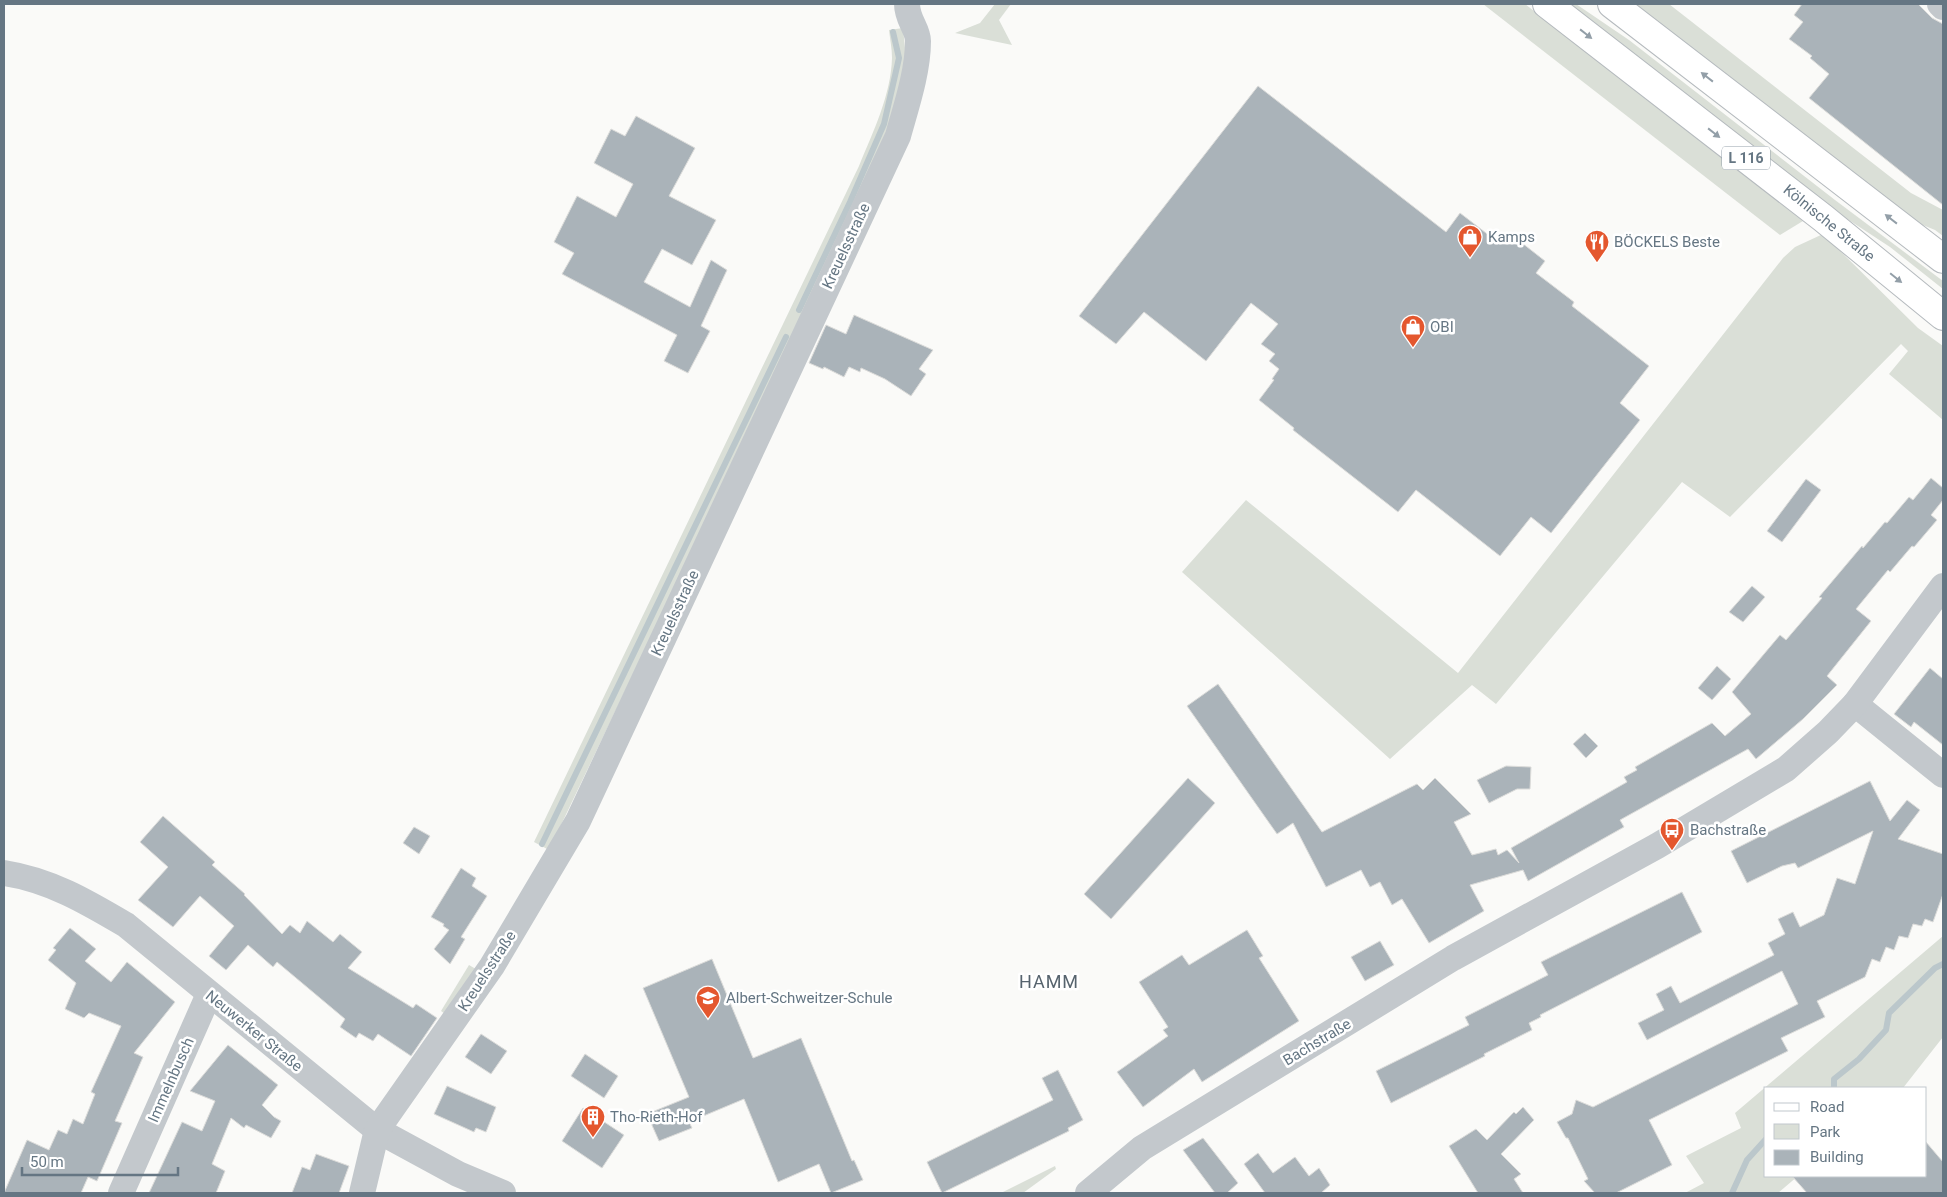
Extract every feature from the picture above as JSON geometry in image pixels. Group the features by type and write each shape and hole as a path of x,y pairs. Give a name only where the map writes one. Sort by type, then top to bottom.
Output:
{"main road":[{"name":"Kölnische Straße","path":"1547,4 1823,218 1943,316"},
{"name":"L 116","path":"1612,4 1943,259"}],"street":[{"name":"Kreuelsstraße","path":"362,1193 376,1130 492,966 582,812 898,136 912,89 918,39 907,14 907,4"},
{"path":"1940,4 1943,7"},
{"name":"Bachstraße","path":"1088,1193 1142,1148 1452,958 1657,846 1786,769 1828,732 1855,704 1943,586"},
{"path":"1855,704 1943,775"},
{"name":"Neuwerker Straße","path":"4,872 27,876 82,899 126,925 376,1130 458,1174 503,1193"},
{"name":"Immelnbusch","path":"121,1193 209,994"}],"green space":[{"path":"995,4 1011,4 999,20 1012,45 955,33 980,23"},
{"path":"1483,4 1525,4 1803,221 1780,235"},
{"path":"1563,4 1576,4 1629,40 1835,200 1943,281 1943,289 1890,247 1835,211"},
{"path":"1623,4 1669,4 1911,193 1943,210 1943,236 1935,230 1886,210"},
{"path":"903,28 906,58 903,87 873,172 549,850 534,842 859,166 875,127 888,86 892,58 889,30"},
{"path":"1823,234 1918,328 1943,346 1943,420 1889,374 1908,351 1901,344 1730,517 1682,482 1496,704 1472,685 1390,759 1182,572 1246,500 1458,673 1783,258 1795,247"},
{"path":"1943,936 1943,1037 1904,1087 1766,1087"},
{"path":"469,965 481,972 451,1018 441,1011"},
{"path":"1764,1088 1764,1177 1797,1177 1778,1193 1685,1193 1704,1183 1686,1156 1741,1128 1735,1113"},
{"path":"1055,1166 1056,1169 1023,1193 1001,1193"}],"building":[{"path":"1802,4 1918,4 1932,18 1943,24 1943,205 1809,98 1829,74 1810,58 1812,56 1789,39 1803,22 1794,15"},
{"path":"1258,86 1446,232 1460,213 1499,243 1508,232 1545,261 1536,273 1574,302 1572,306 1649,366 1620,403 1640,420 1551,533 1531,517 1500,556 1416,490 1398,512 1293,430 1294,428 1259,400 1274,380 1272,379 1279,369 1269,361 1275,354 1261,344 1278,324 1251,303 1206,361 1144,312 1116,344 1079,316"},
{"path":"636,116 695,148 669,196 716,220 692,265 662,249 644,282 690,307 711,260 727,270 701,326 710,331 688,373 664,361 677,335 562,274 574,253 554,242 577,196 616,217 633,184 594,163 611,129 625,136"},
{"path":"854,315 933,350 919,369 926,374 911,396 885,379 861,368 860,372 849,367 844,377 824,367 823,369 809,363 826,325 846,334"},
{"path":"1931,478 1943,488 1943,500 1931,515 1937,520 1890,572 1888,570 1856,609 1871,621 1827,676 1837,685 1803,719 1756,759 1748,749 1620,820 1624,827 1528,881 1523,870 1470,885 1484,911 1429,943 1402,899 1392,905 1380,882 1370,887 1361,870 1326,887 1293,823 1277,834 1187,706 1218,684 1322,832 1417,784 1423,790 1435,778 1471,814 1454,822 1472,855 1496,849 1498,855 1507,850 1519,863 1511,848 1627,782 1624,777 1637,770 1635,767 1712,723 1725,736 1751,714 1732,692 1780,635 1786,640 1822,598 1819,597 1862,546 1863,548 1909,497 1913,500"},
{"path":"1806,479 1821,490 1782,542 1767,531"},
{"path":"1752,586 1765,597 1743,622 1729,612"},
{"path":"1717,666 1731,679 1712,700 1698,688"},
{"path":"1930,668 1943,679 1943,745 1914,722 1911,727 1894,714"},
{"path":"1585,733 1598,746 1586,758 1573,744"},
{"path":"1506,766 1531,767 1530,789 1517,789 1489,803 1477,780"},
{"path":"1188,778 1215,803 1111,919 1084,894"},
{"path":"1870,781 1890,821 1907,800 1920,810 1898,839 1943,854 1943,894 1933,922 1925,919 1922,926 1913,924 1908,938 1899,936 1894,950 1886,947 1880,962 1872,959 1865,977 1817,1001 1825,1017 1781,1038 1788,1051 1649,1120 1672,1165 1616,1193 1595,1193 1584,1181 1588,1179 1568,1138 1566,1138 1557,1122 1572,1114 1576,1100 1593,1107 1798,1004 1782,971 1647,1040 1638,1023 1664,1010 1656,994 1671,986 1680,1003 1774,955 1768,943 1785,934 1778,919 1793,912 1800,927 1824,915 1837,878 1855,884 1873,831 1798,868 1795,863 1782,866 1747,883 1731,851"},
{"path":"163,816 215,862 212,865 245,894 282,934 290,925 300,933 307,921 333,942 340,934 362,952 348,968 413,1008 416,1004 437,1018 411,1056 378,1034 373,1041 359,1033 356,1038 340,1027 345,1019 277,962 273,967 248,945 226,970 209,956 234,926 200,896 173,927 138,900 168,867 140,842"},
{"path":"414,827 430,836 419,854 403,843"},
{"path":"461,868 476,878 472,886 487,896 461,937 465,939 450,964 434,949 449,930 443,926 444,924 431,917"},
{"path":"1682,892 1702,932 1540,1015 1541,1017 1529,1023 1532,1030 1391,1103 1376,1071 1469,1025 1465,1017 1548,975 1541,962"},
{"path":"70,928 96,949 85,961 111,982 127,962 175,1002 134,1053 143,1057 115,1121 122,1123 97,1181 88,1177 81,1193 4,1193 27,1140 49,1150 58,1130 67,1134 73,1119 83,1124 95,1094 91,1092 121,1026 89,1013 84,1018 65,1009 76,983 48,960 56,950 53,948"},
{"path":"1247,930 1263,956 1259,958 1299,1021 1202,1082 1194,1069 1143,1107 1117,1072 1168,1036 1163,1030 1168,1027 1139,982 1182,955 1189,965"},
{"path":"1380,941 1394,965 1365,981 1351,957"},
{"path":"712,959 753,1058 801,1038 852,1161 854,1160 863,1180 831,1193 819,1164 778,1182 744,1099 689,1122 692,1128 659,1141 647,1114 689,1097 643,988"},
{"path":"481,1034 507,1051 491,1074 465,1057"},
{"path":"228,1045 278,1085 262,1105 281,1121 271,1138 246,1125 244,1128 231,1118 212,1164 225,1171 216,1193 149,1193 182,1122 202,1131 215,1101 190,1091"},
{"path":"585,1054 618,1076 604,1098 571,1076"},
{"path":"1058,1070 1083,1120 1068,1128 1069,1131 942,1193 927,1162 1053,1100 1042,1078"},
{"path":"447,1086 496,1107 486,1132 476,1128 474,1132 434,1114"},
{"path":"1523,1107 1534,1120 1501,1154 1521,1174 1514,1179 1523,1193 1478,1193 1449,1146 1476,1129 1487,1140 1514,1112 1516,1114"},
{"name":"Tho-Rieth-Hof","path":"583,1108 624,1135 602,1168 562,1141"},
{"path":"1203,1138 1238,1183 1227,1193 1215,1193 1183,1150"},
{"path":"1927,1143 1943,1162 1943,1193 1807,1193 1793,1177 1927,1177"},
{"path":"1258,1153 1273,1173 1295,1157 1309,1176 1319,1168 1330,1185 1321,1193 1265,1193 1244,1164"},
{"path":"316,1154 349,1166 339,1193 292,1193 302,1167 310,1170"}],"waterway":[{"path":"799,310 884,124 899,58 893,32"},
{"path":"542,844 786,337"},
{"path":"1834,1087 1834,1079 1859,1059 1886,1030 1889,1013 1935,968 1943,964"},
{"path":"1732,1193 1747,1160 1764,1141"}],"place":[{"name":"Kamps","path":"1470,258"},
{"name":"BÖCKELS Beste","path":"1597,263"},
{"name":"OBI","path":"1413,348"},
{"name":"Bachstraße","path":"1672,851"},
{"name":"Albert-Schweitzer-Schule","path":"708,1019"},
{"name":"Tho-Rieth-Hof","path":"593,1138"}],"district":[{"name":"HAMM","path":"1049,981"}]}
